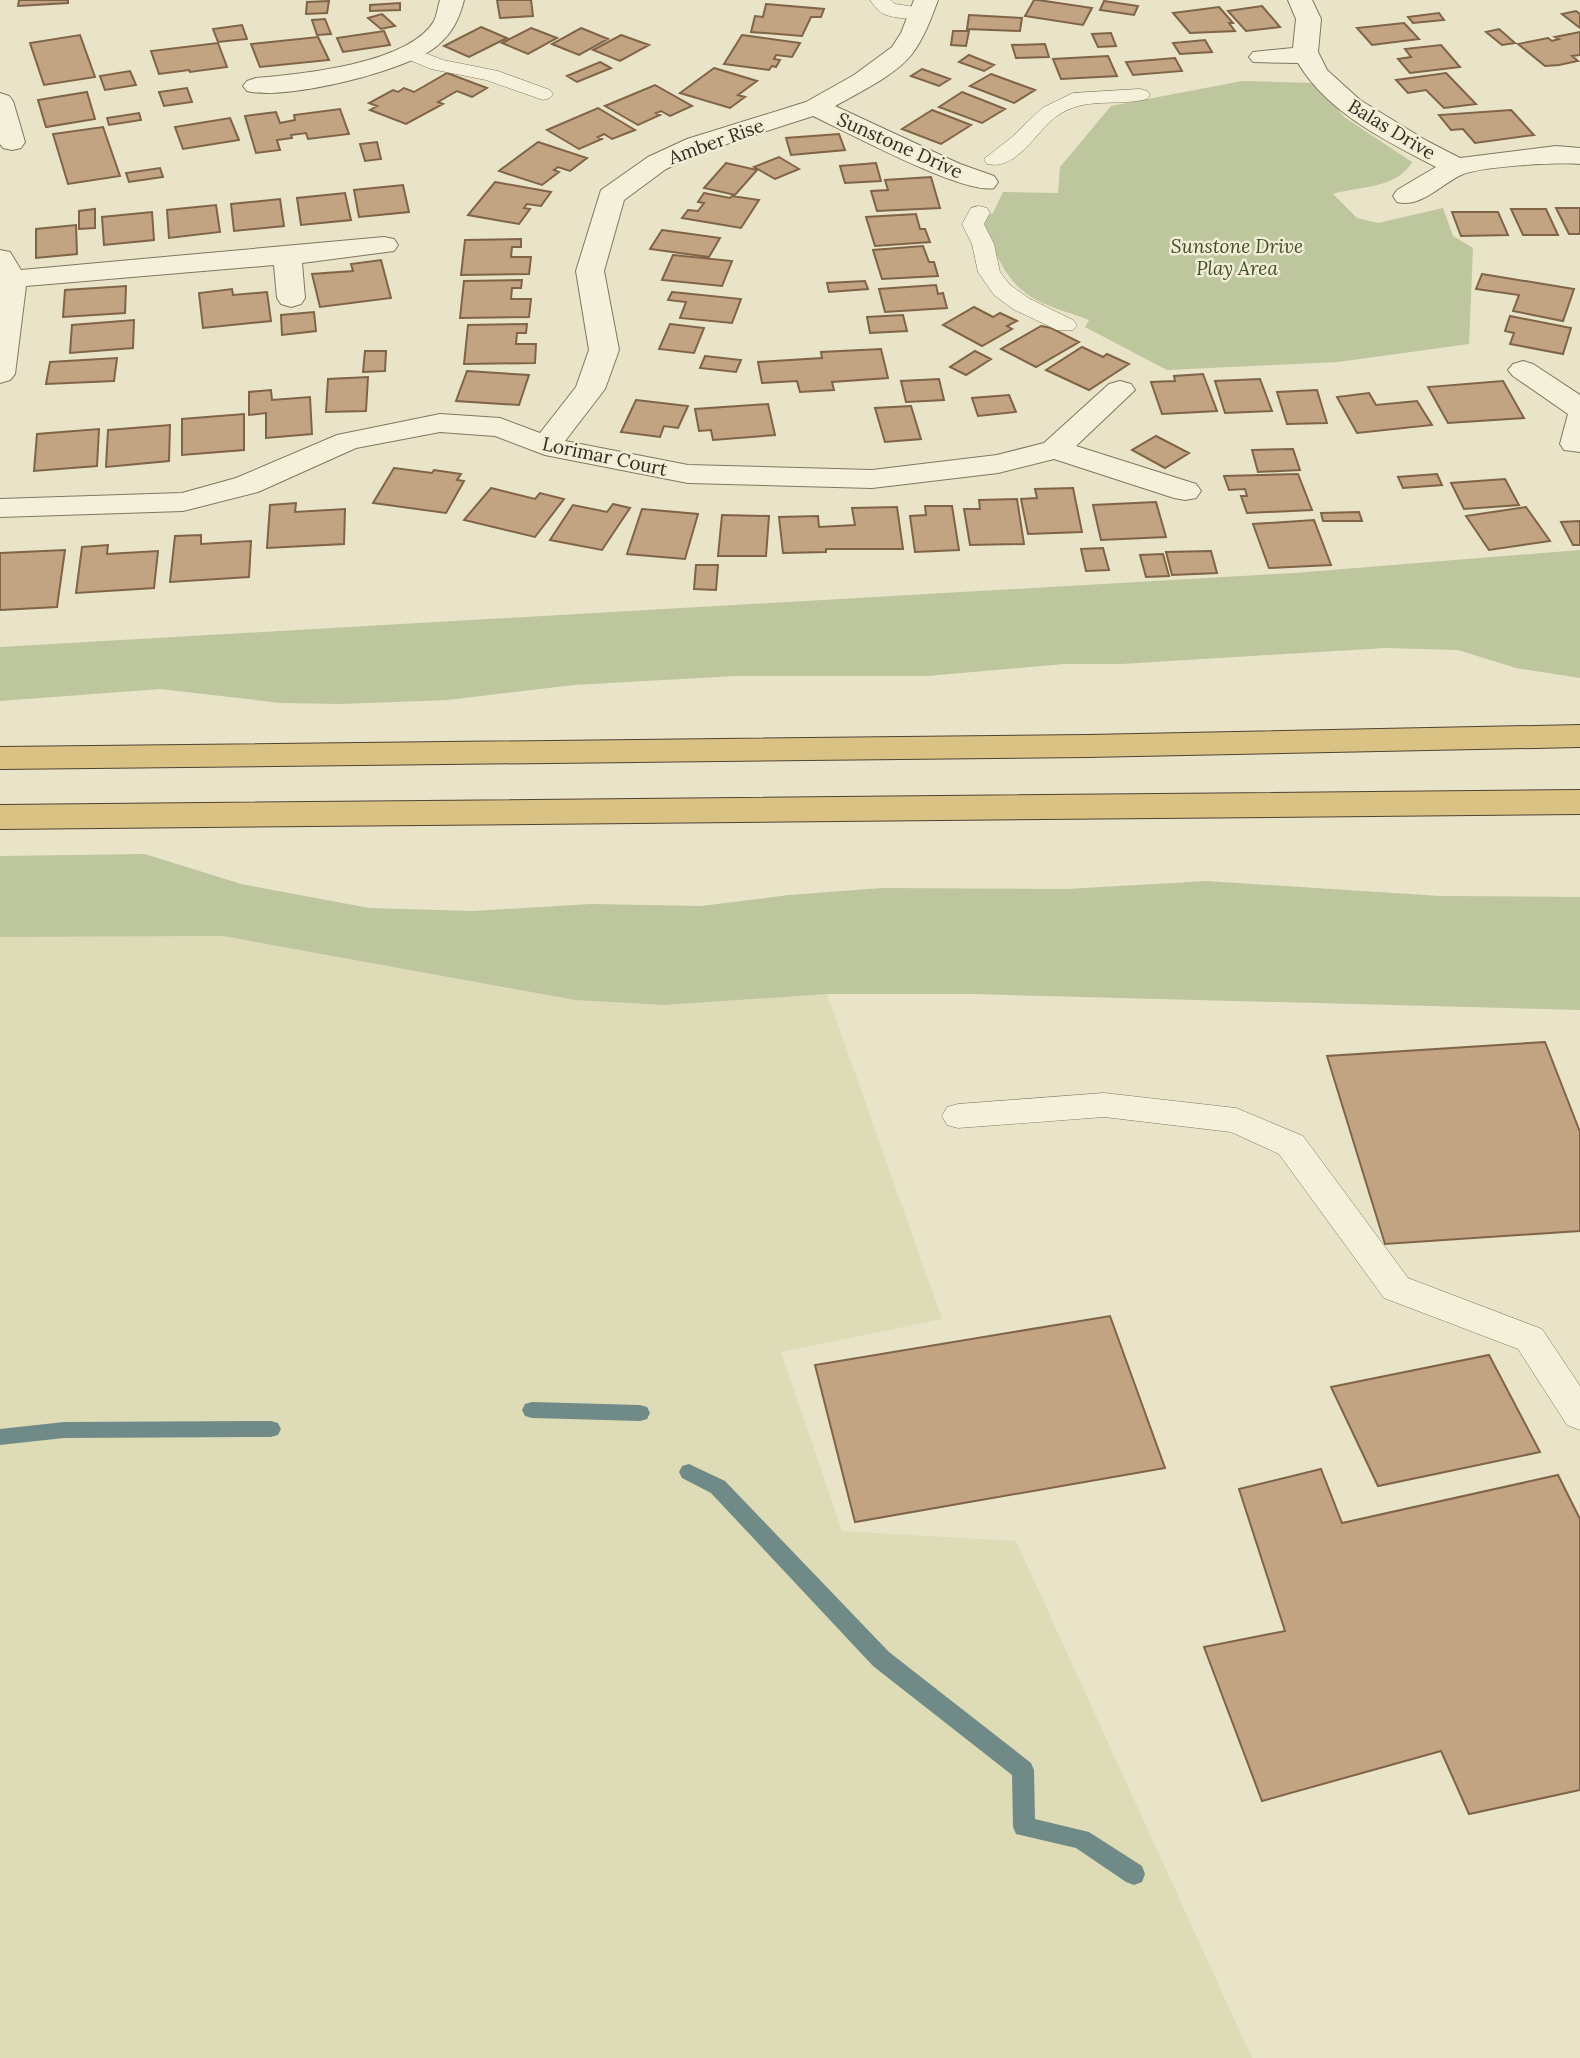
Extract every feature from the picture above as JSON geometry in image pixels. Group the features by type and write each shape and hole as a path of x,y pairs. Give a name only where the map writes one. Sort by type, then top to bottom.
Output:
{"highway":[{"path":"1527,736 1580,731"},
{"path":"0,758 1100,746 1580,736"},
{"path":"0,817 1580,802"},
{"path":"1506,803 1580,812"}],"street":[{"path":"256,86 339,77 387,63 436,32 452,13 452,0"},
{"path":"1262,57 1306,55 1308,15 1300,0"},
{"name":"Amber Rise","path":"545,446 590,389 604,350 590,271 611,196 657,163 696,145 815,107 863,80 901,52 914,33 923,7"},
{"name":"Balas Drive","path":"1306,55 1344,101 1406,141 1455,167"},
{"path":"339,77 350,100"},
{"path":"0,101 12,142"},
{"name":"Sunstone Drive","path":"815,107 951,170 990,170 979,213"},
{"name":"Balas Drive","path":"1408,196 1455,167 1556,154 1580,156"},
{"path":"0,374 7,269 287,256 384,244"},
{"path":"287,256 291,298"},
{"path":"1523,370 1580,410"},
{"name":"Lorimar Court","path":"0,508 183,502 247,485 348,441 440,423 500,427 545,446 688,474 872,479 998,464 1055,449 1120,390"},
{"path":"1055,449 1185,491"}],"lane":[{"path":"880,0 889,9 923,7"},
{"path":"407,52 438,65 491,75 543,94"},
{"path":"990,170 1049,112 1080,97 1140,95"},
{"path":"979,213 973,224 983,246 989,273 997,286 1009,296 1065,325"},
{"path":"958,1116 1104,1105 1236,1120 1291,1145 1395,1288 1531,1339 1580,1415"}],"shaded area":[{"path":"223,936 575,1000 664,1005 827,994 942,1319 781,1352 842,1531 1016,1541 1252,2058 0,2058 0,937"}],"green space":[{"name":"Sunstone Drive Play Area","path":"1242,81 1317,83 1344,117 1412,162 1405,171 1387,182 1333,194 1357,218 1378,223 1443,208 1453,236 1473,248 1469,344 1338,362 1167,370 1085,327 1089,320 1026,294 1009,276 991,243 982,218 993,213 1003,192 1058,193 1060,167 1111,106"},
{"path":"1580,550 1580,678 1516,668 1458,650 1385,648 1121,664 1064,664 927,676 735,676 574,685 448,700 281,703 160,689 0,701 0,647 1294,573"},
{"path":"145,854 241,884 369,908 472,911 591,904 701,906 789,895 882,888 1067,889 1207,881 1440,896 1580,897 1580,1010 972,994 827,994 664,1005 575,1000 223,936 0,937 0,856"}],"building":[{"path":"19,0 68,0 68,3 18,6"},
{"path":"497,0 531,0 533,16 500,18"},
{"path":"1034,0 1092,8 1083,25 1025,16"},
{"path":"329,1 327,13 306,14 307,2"},
{"path":"1104,1 1138,6 1134,15 1100,10"},
{"path":"400,3 400,10 370,11 370,5"},
{"path":"766,4 824,9 821,17 811,17 802,36 751,32 755,16 763,17"},
{"path":"1262,6 1280,27 1246,31 1228,11"},
{"path":"1219,7 1233,23 1229,23 1235,31 1190,33 1173,13"},
{"path":"1576,11 1580,14 1580,28 1562,14"},
{"path":"1439,13 1444,20 1413,23 1408,17"},
{"path":"382,14 395,26 381,29 368,18"},
{"path":"969,15 1022,18 1020,31 967,29"},
{"path":"325,19 331,34 317,35 312,20"},
{"path":"1404,23 1419,39 1372,45 1357,28"},
{"path":"242,25 247,39 218,42 213,29"},
{"path":"481,27 507,38 469,57 444,46"},
{"path":"531,28 557,38 528,54 502,43"},
{"path":"581,28 608,39 579,55 552,44"},
{"path":"1499,29 1515,43 1502,45 1486,32"},
{"path":"384,31 390,45 343,52 337,38"},
{"path":"953,31 969,31 966,46 951,45"},
{"path":"1580,32 1580,55 1572,56 1578,61 1559,65 1545,66 1518,44 1548,38 1552,41 1559,39 1555,37"},
{"path":"1111,33 1116,46 1098,47 1092,34"},
{"path":"80,35 95,77 44,85 30,43"},
{"path":"621,35 649,45 620,61 593,50"},
{"path":"742,35 800,43 792,57 776,55 774,59 780,60 776,67 772,66 769,70 724,64"},
{"path":"318,37 329,60 260,67 251,44"},
{"path":"1205,40 1212,52 1180,54 1173,43"},
{"path":"218,43 227,67 159,74 151,51"},
{"path":"1045,44 1049,57 1016,58 1012,45"},
{"path":"1441,45 1460,67 1410,73 1398,59 1411,57 1405,49"},
{"path":"969,55 994,65 984,71 959,62"},
{"path":"1108,56 1117,76 1061,79 1053,59"},
{"path":"1175,58 1182,71 1133,75 1126,62"},
{"path":"600,62 611,68 577,82 567,76"},
{"path":"714,68 757,81 738,95 745,97 730,108 680,93"},
{"path":"922,69 950,79 939,86 911,76"},
{"path":"130,71 136,85 105,90 100,76"},
{"path":"447,73 487,88 472,97 457,91 438,102 443,104 406,124 370,110 377,106 369,103 393,90 398,92 404,88 414,92"},
{"path":"1446,73 1476,104 1444,108 1426,90 1408,93 1396,80"},
{"path":"991,74 1035,90 1014,103 970,86"},
{"path":"655,85 692,106 670,116 661,111 656,113 660,115 638,125 605,106"},
{"path":"187,88 192,102 164,106 159,92"},
{"path":"87,92 95,119 46,127 38,100"},
{"path":"962,92 1005,109 982,123 939,107"},
{"path":"598,108 635,130 612,139 604,134 598,137 602,139 579,149 547,130"},
{"path":"340,109 349,134 308,139 306,133 291,135 292,138 277,140 280,150 256,153 245,116 276,112 280,123 295,120 294,115"},
{"path":"932,110 971,125 941,144 902,129"},
{"path":"1511,110 1534,135 1475,143 1463,129 1451,130 1439,115"},
{"path":"139,113 141,120 109,125 107,118"},
{"path":"230,118 239,140 183,149 175,127"},
{"path":"103,127 120,176 68,184 53,134"},
{"path":"839,134 845,150 791,155 786,138"},
{"path":"377,142 381,159 365,161 360,144"},
{"path":"538,142 587,158 570,171 558,167 554,170 559,172 542,185 499,171"},
{"path":"779,157 799,169 775,179 754,167"},
{"path":"726,163 757,170 735,195 704,188"},
{"path":"876,163 881,181 845,183 840,166"},
{"path":"160,168 163,177 129,182 126,173"},
{"path":"931,177 940,208 877,211 871,191 888,190 885,180"},
{"path":"495,182 551,192 541,206 527,204 524,208 530,209 519,224 468,215"},
{"path":"403,185 409,212 359,217 354,190"},
{"path":"345,193 351,220 301,225 297,198"},
{"path":"704,193 759,200 741,228 682,218 688,210 698,211 704,203 698,202"},
{"path":"280,199 284,226 234,231 231,204"},
{"path":"216,205 220,232 169,238 167,210"},
{"path":"1556,208 1580,208 1580,234 1569,234"},
{"path":"95,209 95,228 79,229 79,211"},
{"path":"1511,209 1546,209 1558,235 1523,235"},
{"path":"152,212 154,240 104,245 102,217"},
{"path":"1452,212 1498,212 1508,235 1461,236"},
{"path":"916,214 920,229 925,229 930,242 875,246 866,217"},
{"path":"76,225 77,254 36,258 36,229"},
{"path":"662,230 720,238 709,257 650,249"},
{"path":"521,239 521,247 512,247 511,257 531,257 529,274 461,275 465,240"},
{"path":"923,246 929,262 934,262 938,276 882,279 873,250"},
{"path":"673,255 732,261 722,286 662,280"},
{"path":"381,260 391,298 320,307 312,274 353,271 351,264"},
{"path":"1482,274 1574,289 1563,321 1513,311 1519,295 1476,289"},
{"path":"522,280 521,288 512,288 511,299 531,299 529,317 460,318 464,281"},
{"path":"865,281 868,289 829,292 827,283"},
{"path":"936,285 938,294 943,293 947,308 885,312 879,289"},
{"path":"126,286 125,313 63,317 65,290"},
{"path":"232,289 233,295 267,292 271,321 203,328 199,293"},
{"path":"672,292 741,299 732,323 680,318 686,302 668,300"},
{"path":"974,307 993,317 1000,313 1017,321 1007,326 1012,329 982,346 943,325"},
{"path":"314,312 316,331 282,335 281,315"},
{"path":"903,315 907,331 870,333 867,317"},
{"path":"1510,316 1571,328 1563,354 1510,344 1514,333 1505,331"},
{"path":"134,320 133,348 70,353 72,325"},
{"path":"527,324 526,333 517,333 516,344 536,344 535,363 464,364 468,325"},
{"path":"670,324 704,328 694,353 659,349"},
{"path":"1041,326 1079,342 1036,367 1001,349"},
{"path":"1082,347 1103,357 1107,354 1129,364 1089,390 1046,370"},
{"path":"881,349 888,378 832,382 834,390 800,392 797,381 762,383 758,362 822,358 821,352"},
{"path":"365,351 386,351 385,371 363,372"},
{"path":"975,351 991,359 966,375 950,367"},
{"path":"705,356 741,360 736,372 700,368"},
{"path":"117,358 114,381 46,384 50,362"},
{"path":"467,371 529,375 519,405 456,401"},
{"path":"1203,374 1217,411 1162,414 1151,382 1175,381 1174,376"},
{"path":"368,377 366,411 326,412 328,379"},
{"path":"939,379 944,400 906,402 901,381"},
{"path":"1260,379 1272,411 1225,413 1215,381"},
{"path":"1503,381 1524,418 1448,423 1428,387"},
{"path":"271,390 272,400 310,397 312,434 266,438 266,413 249,415 249,392"},
{"path":"1317,390 1327,423 1287,424 1277,392"},
{"path":"1369,393 1376,405 1417,401 1432,425 1357,433 1337,397"},
{"path":"1009,395 1016,412 978,416 972,398"},
{"path":"636,400 688,406 678,428 664,426 660,437 621,432"},
{"path":"768,404 775,435 713,440 711,430 699,431 695,409"},
{"path":"911,406 921,439 885,442 875,408"},
{"path":"244,414 244,450 182,455 182,419"},
{"path":"170,425 169,461 106,467 108,430"},
{"path":"99,429 97,466 34,471 37,434"},
{"path":"1156,436 1189,453 1165,468 1132,450"},
{"path":"1293,449 1300,470 1258,472 1252,450"},
{"path":"394,468 461,474 457,480 464,481 446,513 373,503"},
{"path":"1298,474 1312,510 1247,513 1241,496 1247,496 1245,489 1229,490 1224,476"},
{"path":"1437,474 1442,485 1403,488 1398,477"},
{"path":"1505,479 1519,505 1464,509 1451,483"},
{"path":"491,488 535,499 540,493 564,499 535,537 464,520"},
{"path":"1073,488 1082,532 1028,534 1021,499 1037,498 1035,489"},
{"path":"1017,499 1024,544 970,545 964,509 980,509 979,500"},
{"path":"1156,502 1166,537 1101,540 1093,505"},
{"path":"296,503 295,512 345,509 344,544 267,548 270,505"},
{"path":"613,504 630,508 602,550 550,540 573,505 607,512"},
{"path":"925,506 952,506 959,550 915,552 910,516 926,515"},
{"path":"897,507 903,549 826,549 826,552 783,553 779,517 818,516 819,527 855,525 852,508"},
{"path":"1526,507 1550,541 1489,550 1466,516"},
{"path":"642,509 698,514 685,559 627,554"},
{"path":"1359,512 1362,521 1323,521 1321,513"},
{"path":"722,515 769,516 766,556 718,556"},
{"path":"1314,520 1331,565 1269,568 1253,524"},
{"path":"1580,521 1580,545 1573,545 1561,522"},
{"path":"201,535 201,544 251,541 249,577 170,582 175,536"},
{"path":"108,545 107,554 158,551 154,588 76,593 82,547"},
{"path":"1103,548 1109,570 1086,571 1081,549"},
{"path":"65,550 57,607 0,610 0,553"},
{"path":"1211,551 1217,573 1172,575 1166,552"},
{"path":"1163,554 1169,576 1146,577 1140,555"},
{"path":"696,565 718,565 716,590 694,589"},
{"path":"1545,1042 1580,1132 1580,1231 1385,1244 1327,1056"},
{"path":"1110,1316 1165,1468 855,1522 815,1365"},
{"path":"1489,1355 1540,1452 1378,1486 1331,1387"},
{"path":"1321,1469 1342,1523 1558,1475 1580,1519 1580,1790 1469,1814 1441,1751 1262,1801 1204,1647 1285,1631 1239,1489"}],"waterway":[{"path":"532,1410 640,1413"},
{"path":"0,1437 64,1430 271,1429"},
{"path":"689,1472 718,1487 881,1659 1023,1770 1024,1827 1081,1839 1134,1874"}]}
